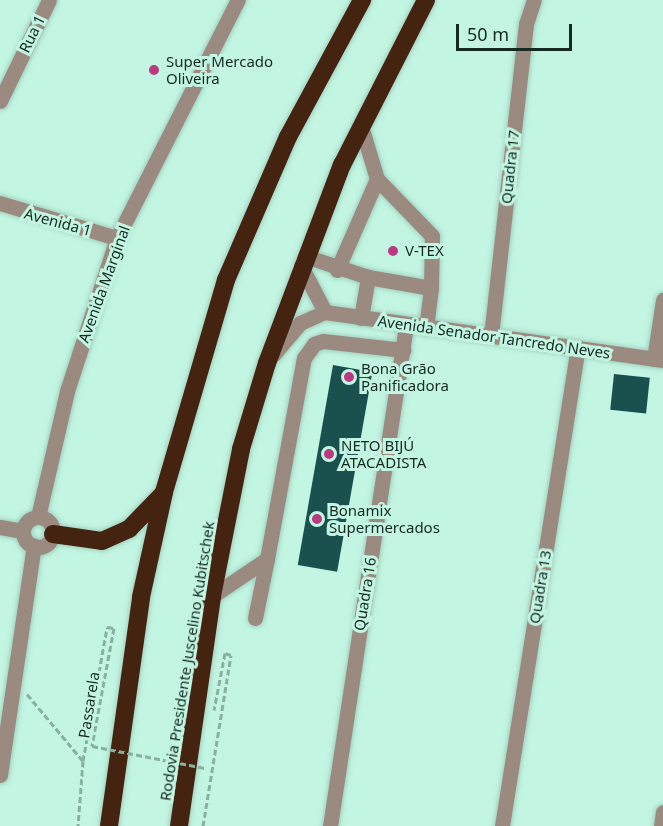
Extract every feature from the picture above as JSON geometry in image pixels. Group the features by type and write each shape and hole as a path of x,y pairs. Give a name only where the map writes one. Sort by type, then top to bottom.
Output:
{"highway":[{"path":"109,826 141,597 164,492 226,280 288,137 362,0"},
{"name":"Rodovia Presidente Juscelino Kubitschek","path":"179,826 212,596 241,449 267,363 303,261 361,126 426,0"},
{"path":"53,534 102,541 129,529 164,492"}],"street":[{"name":"Rua 1","path":"0,101 49,0"},
{"name":"Avenida Marginal","path":"38,517 67,391 117,238 238,0"},
{"name":"Quadra 17","path":"491,336 526,24 534,0"},
{"path":"361,126 377,179 432,237 431,288 426,328"},
{"path":"337,270 377,179"},
{"name":"Avenida 1","path":"0,203 117,238"},
{"path":"303,261 368,277 431,288"},
{"path":"267,363 300,323 325,312 303,261"},
{"path":"361,318 368,277"},
{"path":"659,360 663,300"},
{"name":"Avenida Senador Tancredo Neves","path":"325,312 406,326 659,360"},
{"name":"Quadra 16","path":"330,826 406,326"},
{"path":"255,618 304,358 323,340 403,350"},
{"name":"Quadra 13","path":"502,826 578,348"},
{"path":"23,531 38,517 47,520 53,534 48,543 34,546"},
{"path":"0,527 23,531 34,546 0,775"},
{"path":"212,596 267,559"},
{"path":"661,826 663,812"}],"path":[{"name":"Passarela","path":"84,760 107,627 114,628 92,746 205,768"},
{"path":"203,826 231,655 225,653 218,686"},
{"path":"14,678 84,760 78,826"}],"building":[{"path":"333,365 372,372 337,572 298,565"},
{"path":"614,374 650,378 646,414 610,410"}],"place":[{"name":"Super Mercado Oliveira","path":"154,70"},
{"name":"V-TEX","path":"393,251"},
{"name":"Bona Grão Panificadora","path":"349,377"},
{"name":"NETO BIJÚ ATACADISTA","path":"329,454"},
{"name":"Bonamix Supermercados","path":"317,519"}]}
